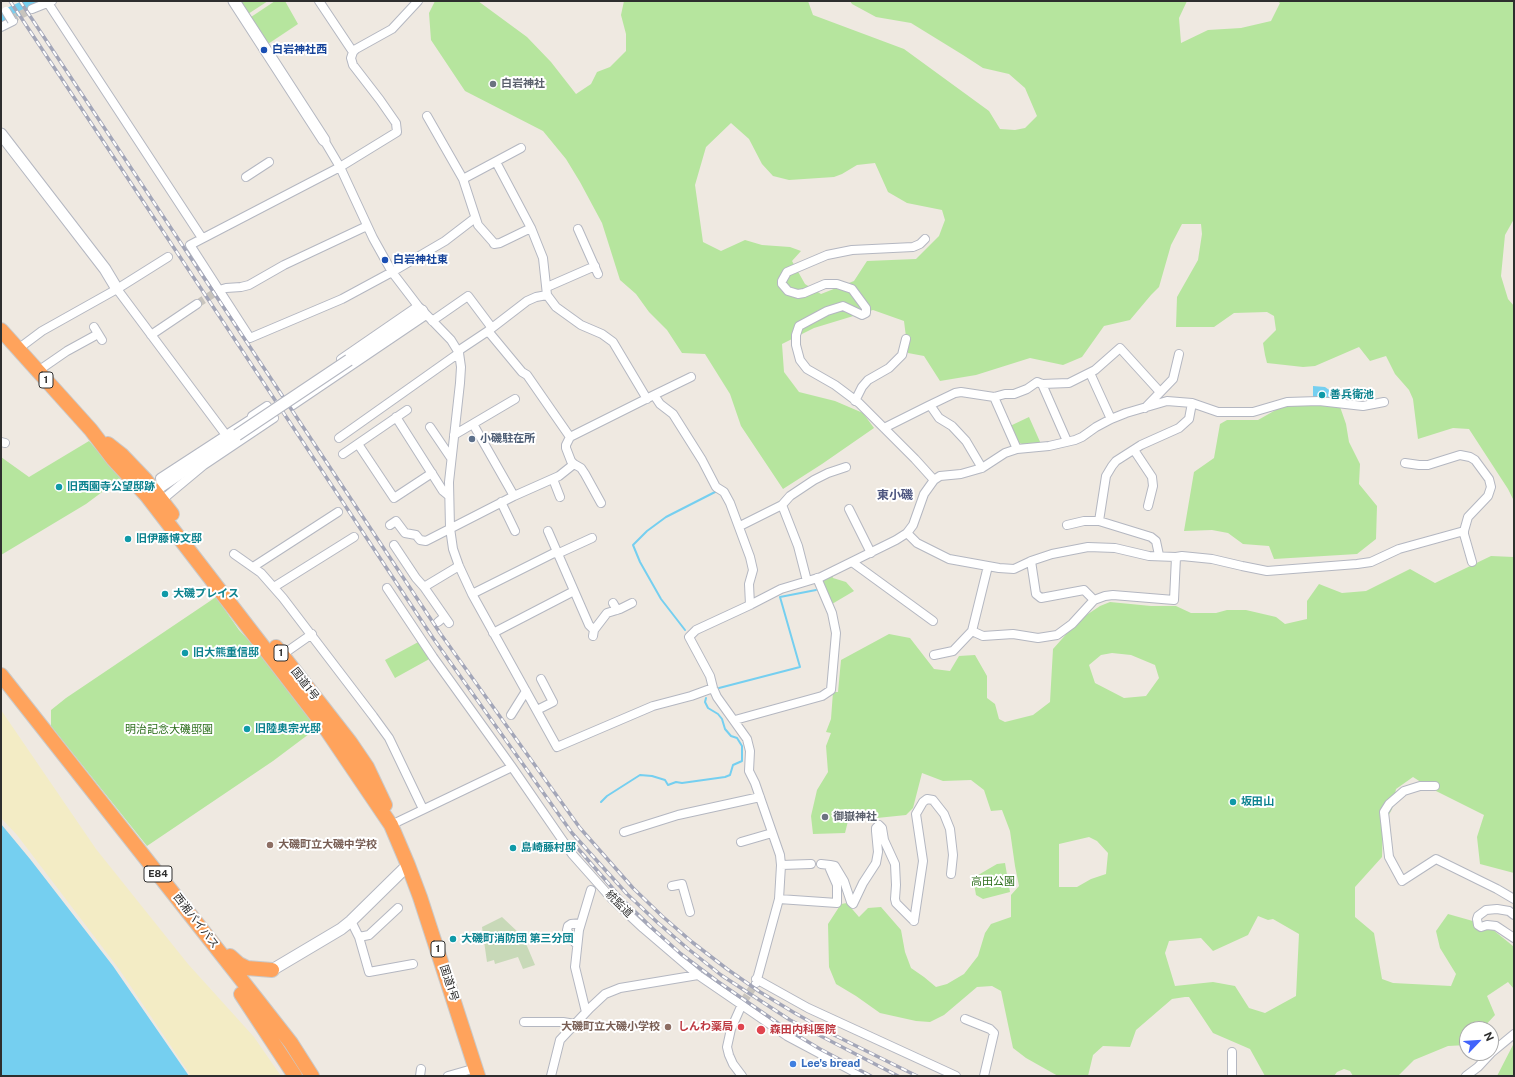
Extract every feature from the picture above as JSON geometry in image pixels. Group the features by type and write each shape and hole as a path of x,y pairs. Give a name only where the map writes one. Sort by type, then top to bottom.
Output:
{"highway":[{"name":"国道1号","path":"1,330 91,430 122,454 156,493 350,742 363,761 383,799 390,817 395,823"},
{"name":"国道1号","path":"156,493 395,823 477,1072"},
{"name":"西湘バイパス","path":"1,675 291,1043 312,1076"},
{"name":"西湘バイパス","path":"1,689 277,1040 302,1076"},
{"path":"155,870 191,907 232,959 247,968 272,970"},
{"path":"255,997 252,988 254,981 272,970"},
{"path":"241,994 295,1076"}],"street":[{"path":"234,1 340,167 367,226 392,272 425,313 451,340 458,352 461,366 460,383 448,496 453,549 472,594 537,710 556,749 652,706 691,696 713,688"},
{"path":"319,1 353,52"},
{"path":"418,1 392,29 353,52 351,58 353,65 396,123 398,130 395,134 340,167 190,245 250,338 342,299 445,241 475,218"},
{"path":"32,10 50,2 202,238"},
{"path":"6,11 12,21"},
{"path":"1,24 12,21"},
{"path":"1,27 12,21"},
{"path":"427,116 463,179 478,225 494,244 531,228"},
{"path":"1,134 104,269 150,335 232,435"},
{"path":"463,179 521,148"},
{"path":"246,177 269,162"},
{"path":"496,162 531,228 543,258 547,291 556,307 581,325 602,334 613,342 651,397 673,414 702,460 716,487 724,492 730,502 750,557 752,570 749,584 750,605"},
{"path":"219,290 245,286 284,265 367,226"},
{"path":"339,438 490,330 527,301 596,270 578,229"},
{"path":"926,239 913,247 852,250 827,255 787,272 783,277 782,284 788,291 794,293 804,293 825,284 837,284 852,289 866,308 866,313 862,315 843,306 827,311 799,326 796,335 796,346 800,360 807,369 835,385 855,401 884,428 934,480"},
{"path":"18,349 42,331 117,289 168,257"},
{"path":"298,388 425,313 468,296 490,330 522,372 527,375 570,437"},
{"path":"150,335 161,325 198,304"},
{"path":"232,435 425,313"},
{"path":"293,405 425,313"},
{"path":"38,371 67,351 98,334"},
{"path":"855,401 862,387 868,380 889,368 902,355 906,339"},
{"path":"884,428 955,393 961,392 994,397 1014,394 1027,390 1037,382 1042,384 1069,383 1090,373 1120,348 1160,392"},
{"path":"1144,408 1172,379 1180,354"},
{"path":"1090,373 1111,419"},
{"path":"601,503 586,474 571,461 566,448 570,437 691,377"},
{"path":"309,381 312,392"},
{"path":"1042,384 1067,441"},
{"path":"994,397 1017,449"},
{"path":"454,435 515,399"},
{"path":"956,1076 808,1008 756,981 779,899 781,865 780,855 760,796 749,771 750,751 748,738 717,697 710,676 687,636 696,630 781,589 818,578 891,544 907,533 914,525 924,494 934,480 940,476 961,474 982,468 1005,453 1017,449 1049,446 1075,440 1111,419 1167,401 1192,403 1218,412 1253,412 1287,402 1319,401 1363,406 1384,402"},
{"path":"1099,521 1106,476 1116,461 1141,445 1180,428 1189,419 1192,403"},
{"path":"930,405 939,418 952,426 966,441 982,468"},
{"path":"156,493 232,435 251,419 252,416 267,406"},
{"path":"343,454 407,410"},
{"path":"396,417 443,491 448,496"},
{"path":"156,493 204,465 274,418"},
{"path":"473,424 514,496"},
{"path":"430,427 451,458"},
{"path":"358,444 394,498 432,473"},
{"path":"1134,450 1152,477 1152,486 1148,506"},
{"path":"1405,462 1428,465 1460,455 1470,457 1475,460 1489,479 1491,488 1488,496 1468,517 1464,531 1472,562"},
{"path":"395,522 405,533 416,535 420,540 426,541 501,502 559,476 574,464"},
{"path":"740,526 782,504 790,496 814,480 828,473 846,467"},
{"path":"553,479 560,497"},
{"path":"501,502 515,531"},
{"path":"782,504 798,546 807,581"},
{"path":"849,509 871,553"},
{"path":"253,567 338,512"},
{"path":"1067,525 1084,521 1099,521 1151,537 1156,541 1159,555"},
{"path":"548,531 589,625 594,633 607,613 615,607 632,603"},
{"path":"907,533 917,543 949,559 1014,569 1052,554 1088,547 1115,548 1149,556 1182,556 1212,559 1267,571 1371,562 1399,549 1464,531"},
{"path":"274,587 354,537"},
{"path":"472,594 557,553 590,541"},
{"path":"394,546 424,587 444,621"},
{"path":"234,554 253,567 274,587 312,634 389,738 424,809"},
{"path":"972,631 983,636 1013,634 1038,638 1057,635 1072,624 1094,600 1105,596 1113,595 1174,600 1176,557"},
{"path":"852,562 933,621"},
{"path":"1031,562 1036,594 1039,597 1042,598 1084,590 1094,600"},
{"path":"424,587 459,566"},
{"path":"934,655 952,652 972,631 988,566"},
{"path":"735,720 822,696 831,690 836,633 832,613 818,578"},
{"name":"統監道","path":"387,588 433,657 572,854 592,876 643,928 698,976 742,1004 787,1036 862,1076"},
{"path":"493,633 574,591"},
{"path":"282,655 312,634"},
{"path":"537,710 553,702 541,679"},
{"path":"511,715 526,691"},
{"path":"395,823 512,767"},
{"path":"1435,786 1420,786 1404,791 1388,804 1384,812 1389,857 1402,881 1436,859 1514,899"},
{"path":"624,832 678,815 760,796"},
{"path":"779,899 836,903 837,885 830,869 826,865 835,866 844,881 853,904 876,862 878,852 876,828 880,825 884,840 893,856 895,864 896,903 914,920 923,860 916,814 926,799 933,800 944,814 950,829 954,855 951,874"},
{"path":"741,842 772,833"},
{"path":"781,865 811,864"},
{"path":"272,970 352,921 408,865"},
{"path":"672,886 682,884 690,912"},
{"path":"586,1012 575,967 581,923 591,890"},
{"path":"359,937 369,935 398,908"},
{"path":"1514,915 1509,911 1497,909 1486,910 1478,916 1477,919 1478,925 1481,927 1487,925 1496,926 1514,938"},
{"path":"352,921 359,937 369,972 413,964"},
{"path":"559,1076 552,1072 560,1040 605,994 620,988 698,976"},
{"path":"742,1004 731,1029 727,1047 733,1064 742,1076"},
{"path":"965,1020 990,1029 994,1033 984,1076"},
{"path":"524,1022 563,1022 574,1024"},
{"path":"563,1022 567,1032"},
{"path":"1499,1046 1514,1034"},
{"path":"1232,1052 1232,1076"},
{"path":"1466,1076 1484,1061"},
{"path":"448,1076 477,1072"}],"green space":[{"path":"240,1 268,1 248,14"},
{"path":"275,1 285,1 298,24 268,44 251,17"},
{"path":"435,1 478,1 527,37 551,62 576,94 591,84 597,72 610,67 626,51 626,34 621,15 624,1 808,1 813,15 904,49 989,111 1000,129 1015,130 1025,128 1037,116 1025,88 1009,74 983,68 911,23 876,17 852,4 850,1 1187,1 1179,18 1181,43 1208,30 1241,28 1271,21 1280,3 1277,1 1514,1 1514,219 1505,235 1501,276 1508,299 1514,306 1514,501 1508,489 1469,429 1453,428 1418,439 1413,399 1409,390 1395,374 1386,356 1370,361 1359,347 1315,366 1303,367 1267,363 1263,343 1276,330 1274,316 1267,312 1234,313 1214,327 1176,327 1177,297 1198,260 1202,234 1201,224 1182,224 1171,245 1159,287 1130,320 1104,326 1082,357 1063,365 1030,358 976,375 940,381 924,356 908,353 904,321 873,310 814,328 782,344 784,372 799,392 835,401 863,413 874,428 783,489 741,426 730,394 705,354 682,353 667,330 649,312 636,294 620,280 602,223 566,159 543,131 465,91 431,40 429,13","holes":["731,123 749,139 762,164 773,176 789,180 834,177 857,165 875,163 888,192 907,203 942,210 945,220 939,236 916,259 867,261 854,281 821,294 805,284 792,261 801,251 790,247 762,245 745,240 721,251 703,242 695,185 706,147"]},
{"path":"1338,401 1346,424 1349,442 1360,464 1359,484 1377,506 1376,539 1357,554 1274,559 1269,546 1243,544 1228,533 1212,530 1184,531 1194,472 1214,458 1220,424 1227,420 1258,420 1281,407"},
{"path":"1029,417 1041,444 1022,444 1017,442 1010,426"},
{"path":"89,441 121,478 86,504 1,555 1,457 29,477"},
{"path":"1491,556 1514,557 1514,873 1480,864 1477,837 1484,815 1430,788 1413,777 1396,789 1392,809 1383,826 1382,857 1355,887 1355,917 1374,933 1382,979 1393,983 1451,986 1456,974 1440,948 1436,931 1448,914 1487,925 1513,946 1514,989 1508,982 1487,996 1495,1015 1489,1021 1459,1021 1459,1045 1448,1046 1414,1060 1398,1076 1353,1076 1350,1071 1344,1069 1337,1072 1334,1076 1265,1076 1250,1049 1213,1033 1189,997 1185,997 1172,999 1136,1030 1130,1047 1103,1046 1093,1055 1088,1076 1058,1076 1026,1058 1013,1048 1001,991 992,986 977,987 944,1015 930,1022 916,1021 880,1013 836,984 829,967 828,924 841,904 847,903 859,917 868,908 881,907 901,930 905,952 911,968 936,987 947,984 964,974 978,956 985,933 991,924 1011,917 1011,895 1019,886 1010,831 1002,810 991,811 984,790 971,780 943,781 922,773 913,808 906,815 848,821 845,833 813,834 811,816 817,790 828,772 826,746 831,733 826,732 831,719 833,692 838,692 841,660 889,634 910,638 934,669 950,671 959,656 975,655 987,676 987,698 995,704 999,719 1005,722 1033,715 1050,702 1053,649 1085,616 1100,606 1110,602 1151,606 1176,606 1191,613 1216,613 1227,610 1246,610 1276,617 1285,624 1307,619 1307,601 1319,584 1342,593 1366,591 1410,569 1435,583","holes":["1112,653 1131,655 1155,665 1159,678 1146,696 1124,698 1095,683 1089,665 1101,655","1089,837 1097,841 1108,853 1106,874 1091,879 1077,887 1059,887 1059,844","1258,916 1268,920 1273,919 1299,934 1296,996 1265,1013 1249,1008 1235,986 1213,982 1175,986 1165,953 1169,941 1201,938 1213,951 1248,935"]},
{"path":"831,572 833,578 846,582 854,591 832,604 821,577"},
{"name":"明治記念大磯邸園","path":"216,597 239,630 272,665 285,687 317,728 273,761 147,846 51,726 51,710 66,698"},
{"path":"422,640 433,657 395,678 385,660"},
{"name":"高田公園","path":"1005,863 1010,892 983,899 976,895 973,878 997,864"},
{"path":"502,917 520,934 535,965 523,969 518,957 495,964 494,960 487,962 482,927"},
{"path":"1514,1043 1514,1076 1497,1076"}],"sand":[{"path":"1,710 96,849 188,964 254,1037 281,1076 191,1076 119,969 17,835 1,818"}],"water":[{"name":"善兵衛池","path":"1313,386 1325,387 1332,392 1332,398 1313,399"},
{"path":"1,824 113,966 189,1076 1,1076"}],"waterway":[{"path":"1,17 37,1"},
{"path":"685,630 661,599 640,562 633,545 647,531 666,517 717,491"},
{"path":"719,688 800,667 780,597 816,590"},
{"path":"601,802 607,796 640,775 652,776 665,780 668,785 676,782 682,783 730,775 733,765 742,761 742,746 737,738 731,736 725,729 722,719 718,714 708,708 705,702 706,698"}],"tunnel":[{"path":"10,20 32,9"},
{"path":"197,304 219,290"},
{"path":"743,1002 756,983"}],"railway":[{"path":"10,1 433,638 572,833 627,894 687,948 721,975 790,1020 898,1076"},
{"path":"20,1 440,633 580,828 633,888 662,916 727,969 760,992 830,1033 917,1076"},
{"path":"574,844 622,899 681,954 785,1028 820,1049 871,1076"}],"place":[{"name":"白岩神社西","path":"264,50"},
{"name":"白岩神社","path":"493,84"},
{"name":"白岩神社東","path":"385,260"},
{"name":"善兵衛池","path":"1322,395"},
{"name":"小磯駐在所","path":"472,439"},
{"name":"旧西園寺公望邸跡","path":"59,487"},
{"name":"旧伊藤博文邸","path":"128,539"},
{"name":"大磯プレイス","path":"165,594"},
{"name":"旧大熊重信邸","path":"185,653"},
{"name":"旧陸奥宗光邸","path":"247,729"},
{"name":"坂田山","path":"1233,802"},
{"name":"御嶽神社","path":"825,817"},
{"name":"大磯町立大磯中学校","path":"270,845"},
{"name":"島崎藤村邸","path":"513,848"},
{"name":"大磯町消防団 第三分団","path":"453,939"},
{"name":"大磯町立大磯小学校","path":"668,1027"},
{"name":"しんわ薬局","path":"741,1027"},
{"name":"森田内科医院","path":"761,1030"},
{"name":"Lee's bread","path":"793,1064"}],"district":[{"name":"東小磯","path":"895,495"}]}
